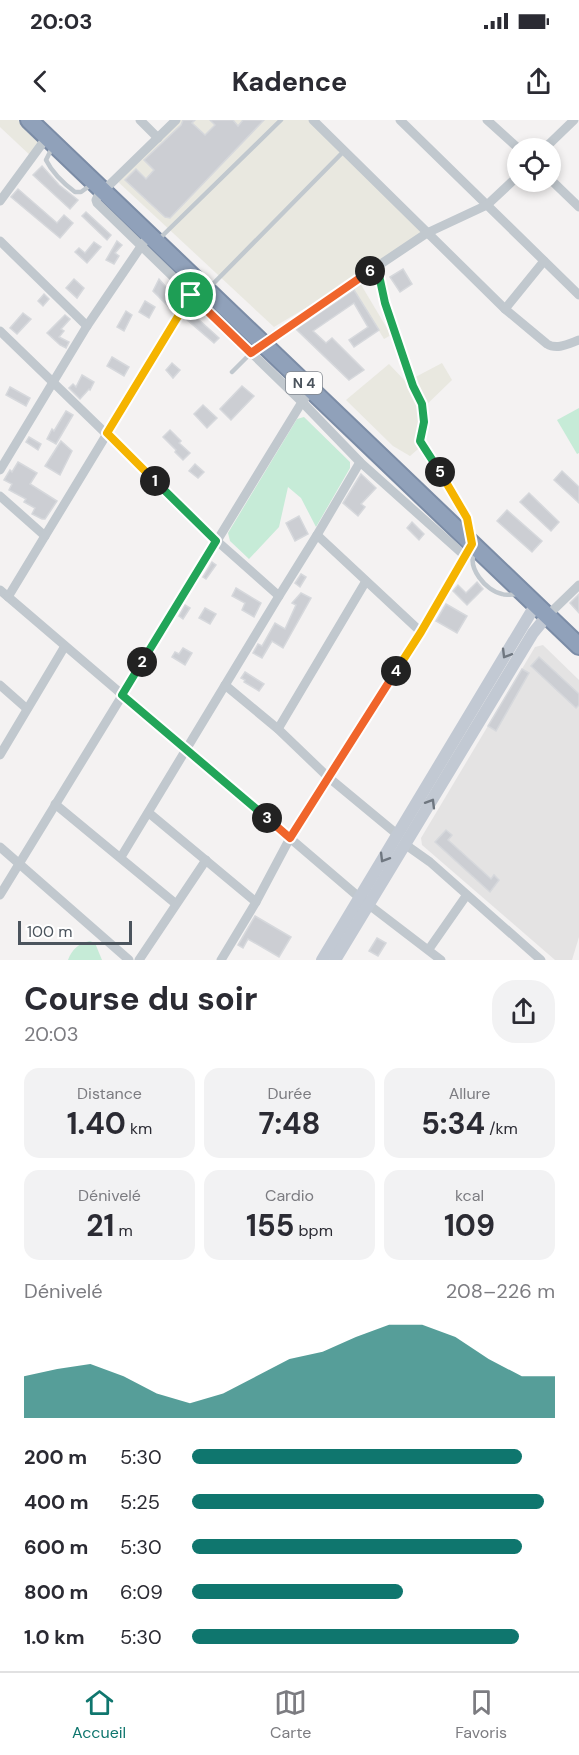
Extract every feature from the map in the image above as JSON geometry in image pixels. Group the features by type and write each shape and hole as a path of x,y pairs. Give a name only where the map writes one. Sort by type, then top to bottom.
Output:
{"highway":[{"name":"N 4","path":"29,120 99,187 148,241 307,396 471,549 536,604 579,646"}],"street":[{"path":"140,120 158,138"},
{"path":"99,187 176,120"},
{"path":"313,120 505,309 551,346 560,346 579,340"},
{"path":"400,120 579,295"},
{"path":"488,120 507,138"},
{"path":"555,138 574,120 579,126"},
{"path":"0,201 50,140"},
{"path":"257,348 427,233 487,205 507,186"},
{"path":"561,190 579,207"},
{"path":"0,241 87,326"},
{"path":"0,470 87,326 148,241"},
{"path":"505,309 544,261"},
{"path":"221,960 256,902 290,838 471,549 467,518 420,441 424,422 422,404 413,386 385,303 377,266"},
{"path":"199,289 107,433 45,536 4,594 365,901 435,956 466,896"},
{"path":"0,331 216,541 279,596"},
{"path":"0,895 307,396 360,462 471,549"},
{"path":"121,857 318,535 360,462"},
{"path":"0,496 45,536"},
{"path":"318,535 421,632"},
{"path":"278,729 366,580"},
{"path":"335,960 365,901 533,633 536,604 578,581"},
{"path":"0,755 64,646"},
{"path":"0,685 26,708"},
{"path":"225,685 541,960"},
{"path":"55,804 176,904"},
{"path":"148,813 256,902"},
{"path":"0,848 129,960"},
{"path":"140,960 206,860"},
{"path":"322,960 365,901"}],"lane":[{"path":"148,241 281,120"},
{"path":"199,289 344,151"},
{"path":"232,372 257,348"}],"shaded area":[{"path":"0,120 18,120 43,142 32,157 0,127"},
{"path":"173,120 312,120 430,233 274,327 115,179"},
{"path":"360,283 391,335 384,339 353,288"},
{"path":"442,363 452,380 420,411 423,423 418,449 410,456 393,446 346,400 389,364 406,382"},
{"path":"543,645 579,680 579,937 572,960 555,960 422,845 421,838 535,647"}],"green space":[{"path":"579,408 579,453 577,454 557,420"},
{"path":"304,417 350,462 350,468 316,527 301,498 288,487 279,527 249,559 230,541 228,533 297,419"},
{"path":"90,941 95,943 102,960 68,960 76,947"}],"building":[{"path":"183,120 195,120 192,123 205,135 215,125 210,120 233,120 238,126 243,120 264,120 170,218 165,217 125,180 136,169 146,179 154,170 144,160 181,125"},
{"path":"42,166 59,185 78,200 70,209 33,175"},
{"path":"18,189 57,223 64,215 73,223 60,238 11,197"},
{"path":"86,212 111,235 107,240 82,216"},
{"path":"117,241 122,245 115,253 119,256 114,264 106,260"},
{"path":"94,242 101,247 87,263 75,252 79,248 85,253"},
{"path":"403,269 412,284 400,292 390,277"},
{"path":"74,279 84,288 77,298 66,288"},
{"path":"159,279 174,296 176,304 172,310 153,291"},
{"path":"354,290 379,330 354,347 349,340 368,327 354,303 313,331 326,343 332,338 364,370 349,380 296,329"},
{"path":"44,294 49,299 43,306 38,301"},
{"path":"145,301 155,307 149,318 139,312"},
{"path":"126,311 132,315 124,331 117,327"},
{"path":"189,311 219,338 214,343 185,318"},
{"path":"23,313 31,319 17,334 10,328"},
{"path":"65,315 70,319 61,329 64,331 59,337 69,342 66,348 47,333"},
{"path":"112,357 129,367 124,376 107,366"},
{"path":"172,363 180,370 173,378 166,370"},
{"path":"82,375 94,382 90,390 80,399 69,388 73,384 76,387"},
{"path":"242,386 254,396 231,420 220,409"},
{"path":"10,387 30,398 26,406 6,395"},
{"path":"203,405 217,418 207,428 194,414"},
{"path":"66,411 73,415 56,444 47,439"},
{"path":"170,430 190,453 183,460 163,437"},
{"path":"29,437 41,444 38,450 26,442"},
{"path":"61,441 72,451 60,475 45,466"},
{"path":"18,462 37,473 30,484 57,501 45,519 32,514 35,508 24,502 26,499 9,490 12,484 4,480"},
{"path":"195,464 204,472 198,478 189,471"},
{"path":"562,471 579,487 579,503 554,480"},
{"path":"361,474 376,488 361,504 365,507 358,516 343,503"},
{"path":"529,493 559,522 551,531 520,502"},
{"path":"507,510 542,541 532,552 497,521"},
{"path":"299,516 308,534 295,541 286,523"},
{"path":"412,522 424,534 419,540 407,528"},
{"path":"212,562 216,565 206,579 203,577"},
{"path":"301,574 306,577 300,587 295,583"},
{"path":"477,582 483,589 467,605 453,591 458,585 466,593"},
{"path":"236,588 261,603 254,617 242,610 245,603 232,596"},
{"path":"301,593 311,598 283,648 272,641 262,658 253,653 258,644 262,646 275,623 285,629 296,605 292,603"},
{"path":"579,594 579,613 570,603"},
{"path":"446,604 467,616 457,633 436,621"},
{"path":"185,605 190,608 183,619 179,616"},
{"path":"205,608 216,614 210,624 199,618"},
{"path":"183,648 192,653 185,665 172,657 175,652 179,654"},
{"path":"539,657 579,694 579,705 576,708 531,666"},
{"path":"522,669 529,673 496,731 488,726"},
{"path":"245,672 264,684 259,691 241,678"},
{"path":"446,830 452,835 448,840 491,879 494,875 499,880 490,892 435,842"},
{"path":"255,916 291,937 279,957 248,939 243,948 238,945"},
{"path":"377,938 386,943 378,956 369,951"}],"route":[{"path":"377,266 385,303 413,386 422,404 424,422 420,441 462,508 470,530 472,544 421,632 290,838 122,695 216,541 107,433 191,295 251,353 377,266"}]}
